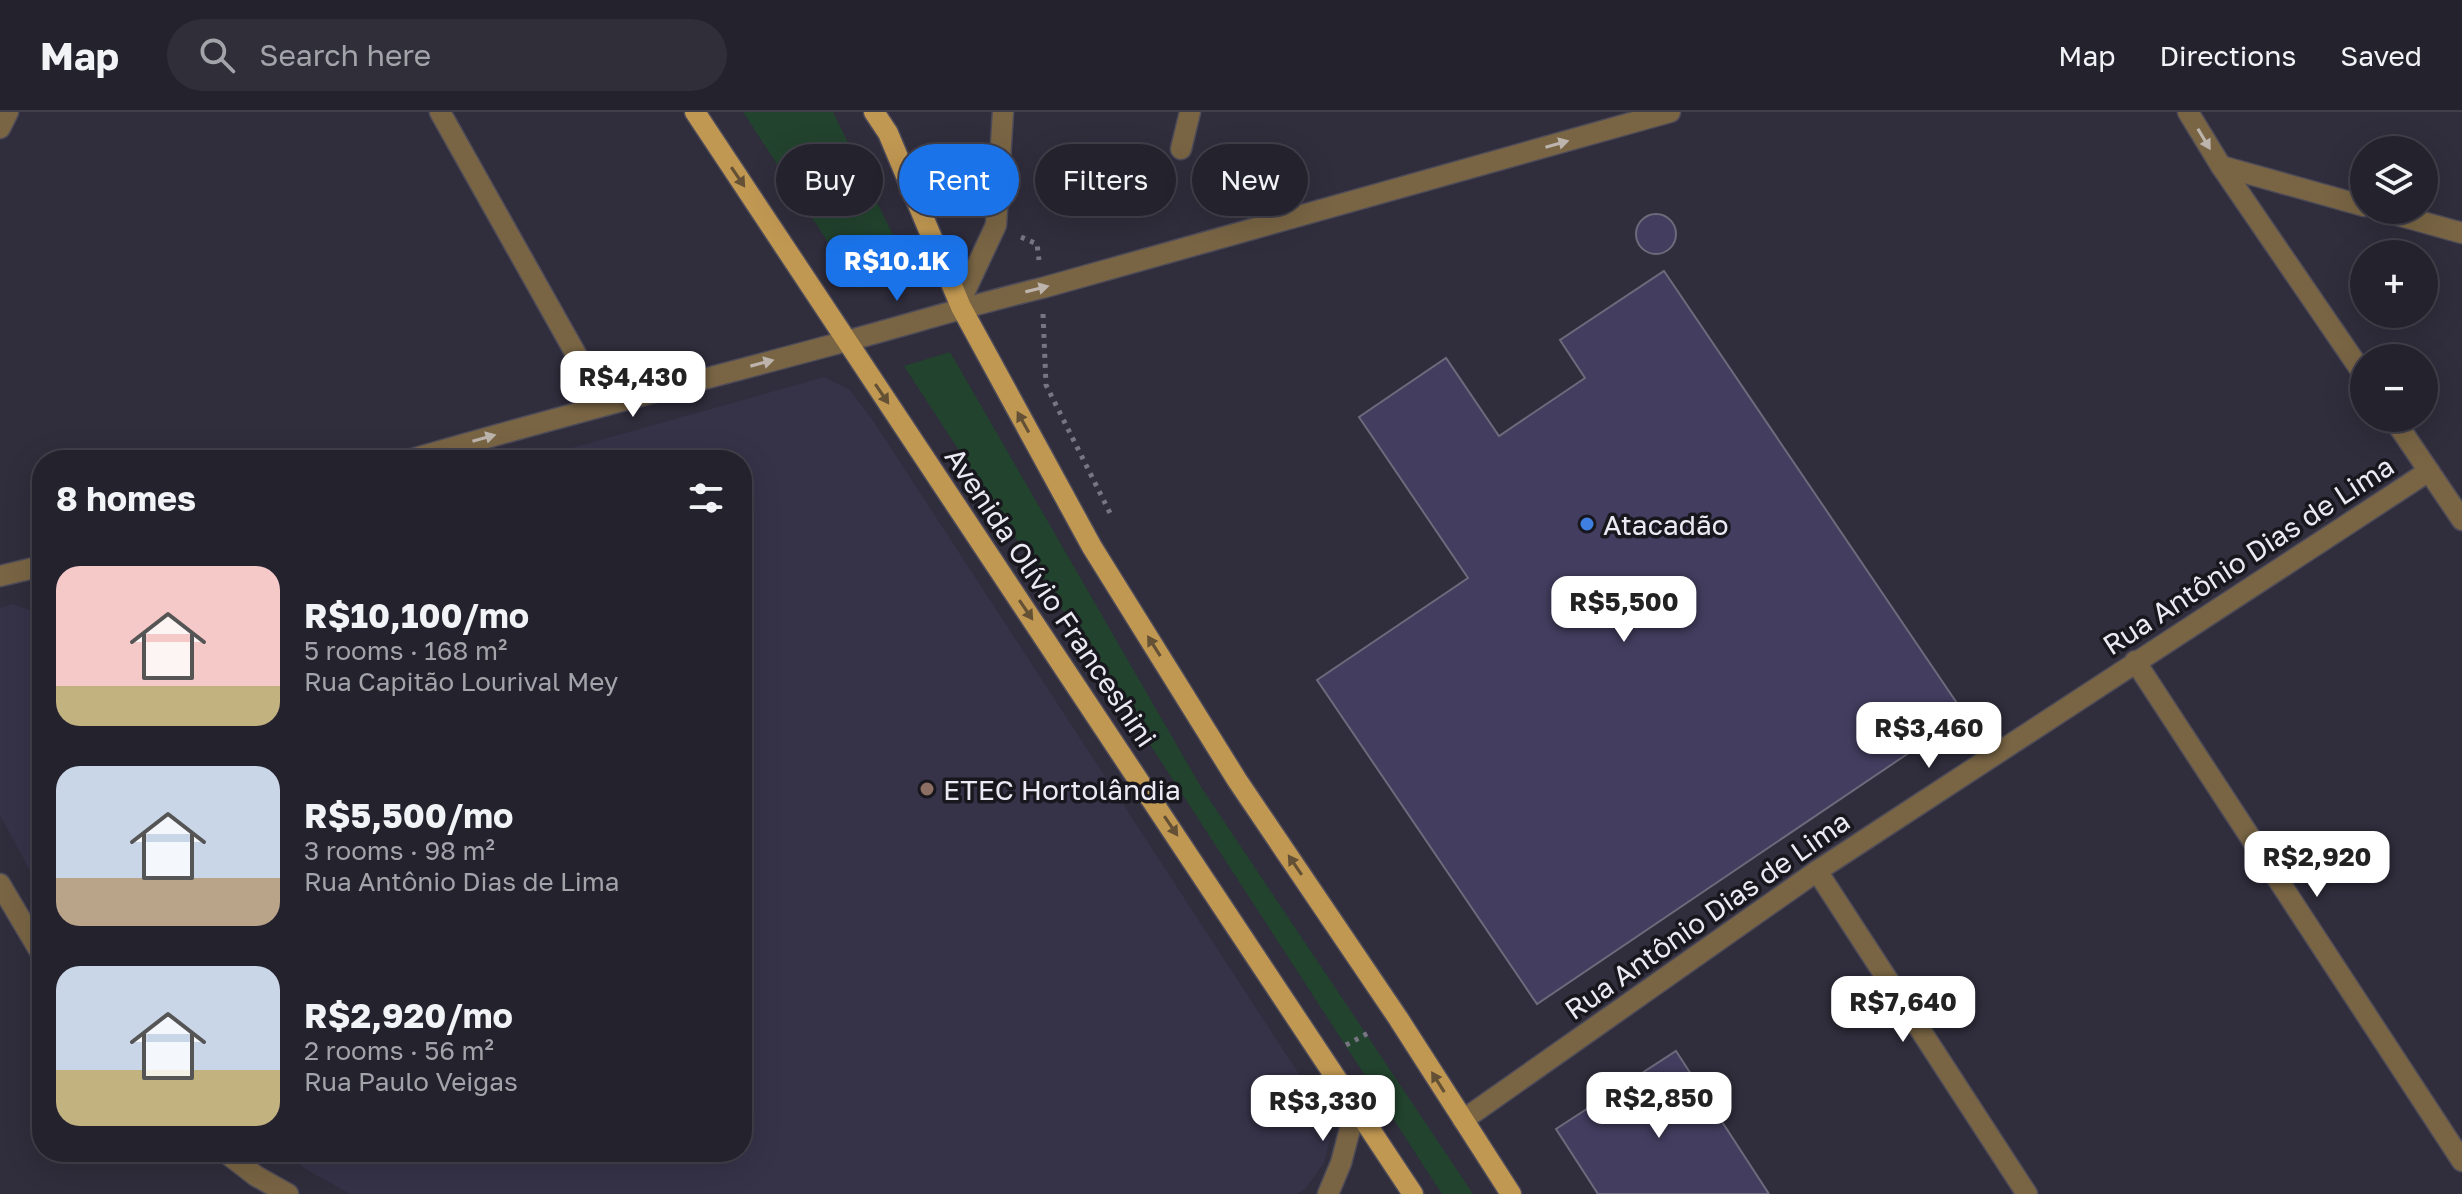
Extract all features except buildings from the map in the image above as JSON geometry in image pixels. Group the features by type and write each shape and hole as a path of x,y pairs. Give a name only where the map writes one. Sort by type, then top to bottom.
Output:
{"main road":[{"name":"Avenida Olívio Franceshini","path":"695,112 1413,1194"},
{"name":"Avenida Olívio Franceshini","path":"874,112 888,133 960,305 1092,547 1237,780 1398,1018 1511,1194"}],"street":[{"path":"0,128 8,112"},
{"path":"440,112 604,404"},
{"path":"960,305 996,225 1003,112"},
{"path":"1181,149 1190,112"},
{"path":"444,450 604,404 846,341 960,305 1042,288 1670,112"},
{"path":"2188,112 2221,166 2350,355"},
{"path":"2221,166 2350,202"},
{"path":"2430,224 2462,233"},
{"path":"2403,432 2462,520"},
{"name":"Rua Antônio Dias de Lima","path":"1463,1120 1817,871 2429,471"},
{"path":"0,576 32,568"},
{"path":"2135,661 2462,1161"},
{"path":"1817,871 2027,1194"},
{"path":"0,884 32,938"},
{"path":"1328,1194 1341,1163 1356,1106"},
{"path":"238,1162 288,1194"}],"path":[{"path":"996,225 1037,244 1046,385 1110,514"},
{"path":"1324,1056 1398,1018"}],"shaded area":[{"name":"ETEC Hortolândia","path":"824,377 850,390 874,422 1327,1117 1330,1139 1324,1163 1306,1188 1297,1194 350,1194 297,1162 752,1162 752,450 565,450"},
{"path":"12,604 32,611 32,874 0,815 0,608"}],"green space":[{"path":"743,112 833,112 849,144 776,144 776,163"},
{"path":"883,214 913,276 858,288 811,216"},
{"path":"950,352 1201,787 1473,1194 1442,1194 904,366"}],"place":[{"name":"Atacadão","path":"1587,524"},
{"name":"ETEC Hortolândia","path":"927,789"}]}
